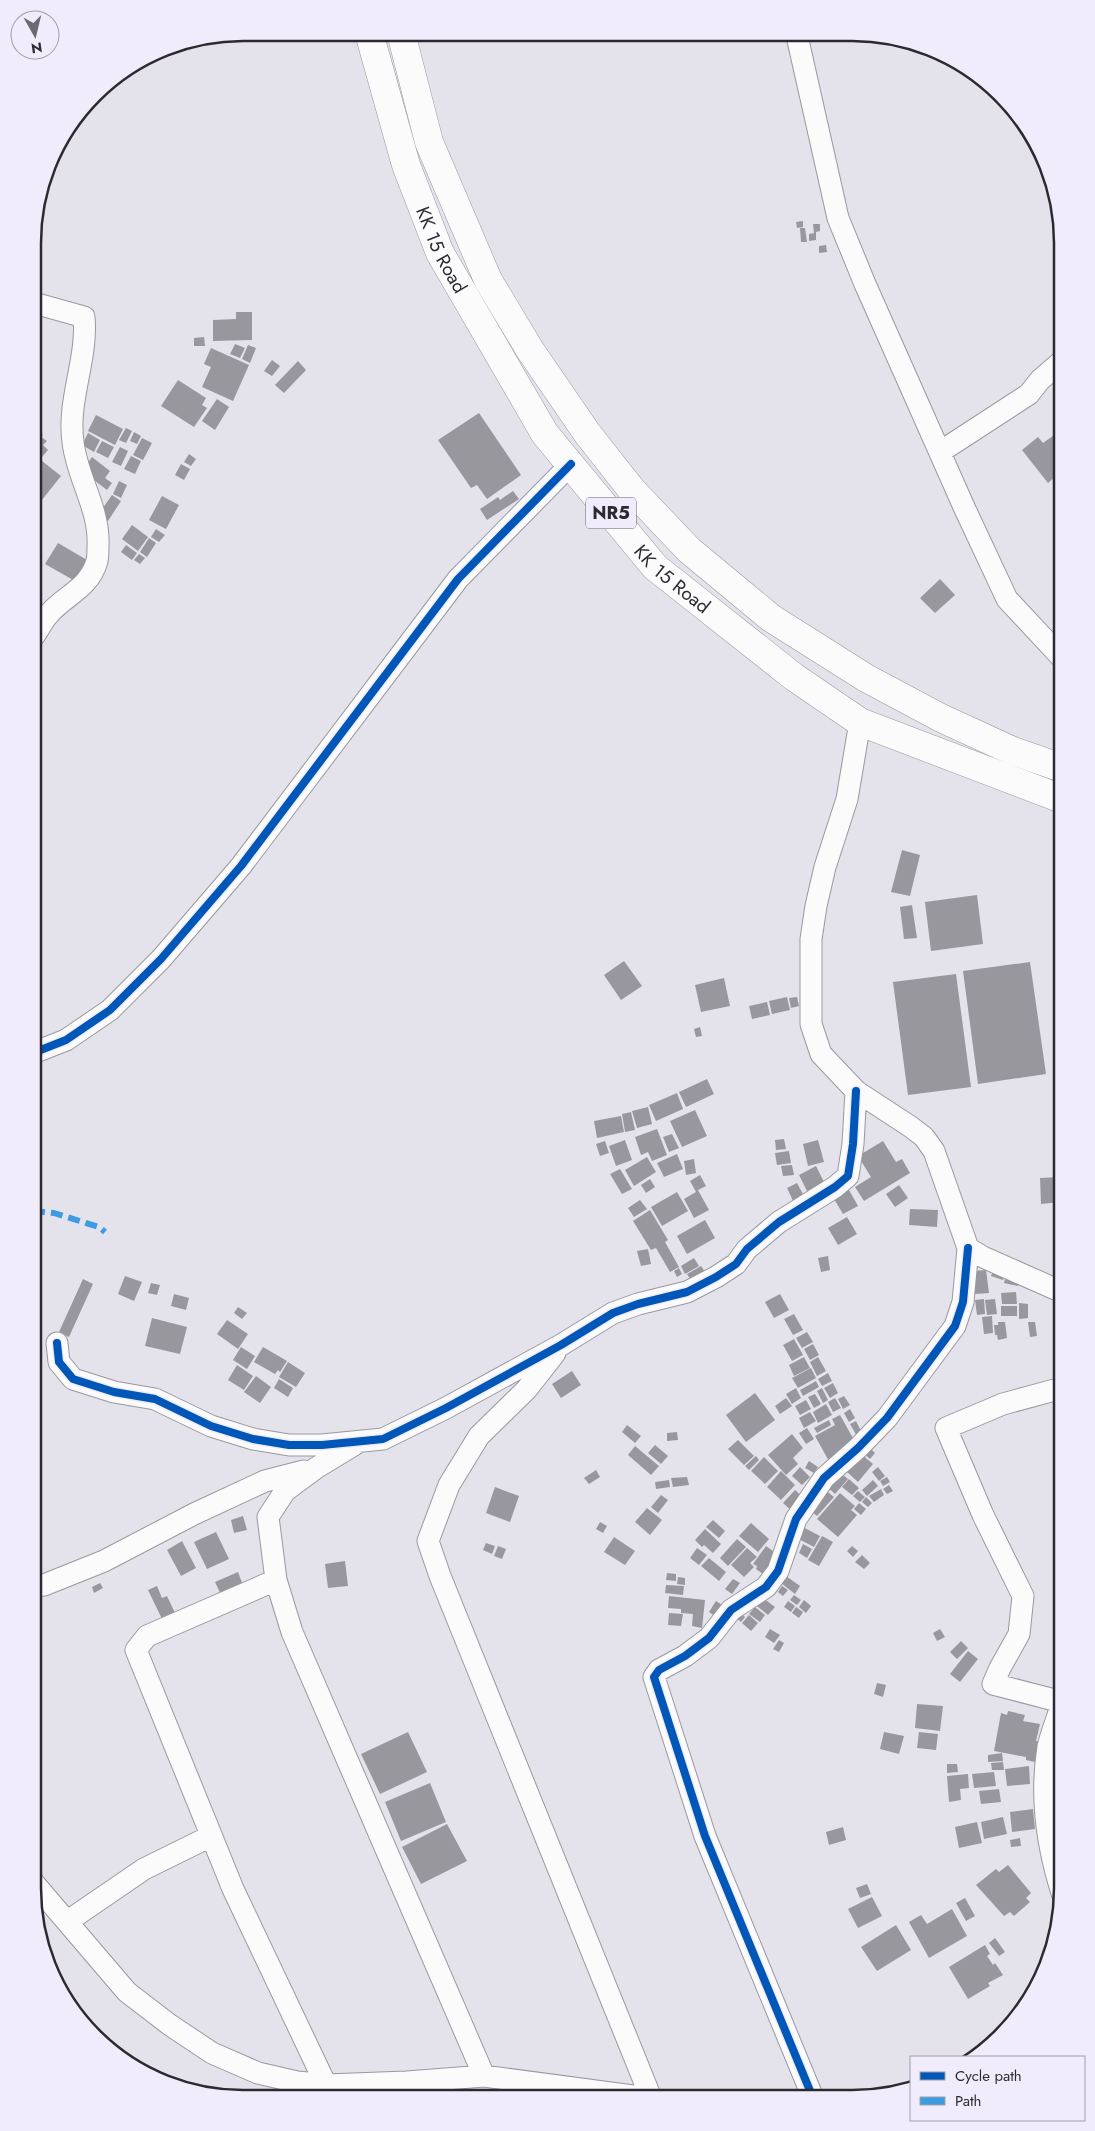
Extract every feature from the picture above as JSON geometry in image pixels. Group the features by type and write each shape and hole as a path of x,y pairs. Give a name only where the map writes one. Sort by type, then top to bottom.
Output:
{"highway":[{"name":"KK 15 Road","path":"371,41 406,165 440,253 545,434 655,568 794,677 860,722 1054,795"},
{"name":"KK 15 Road","path":"403,41 429,142 488,280 587,433 631,489 689,550 772,618 866,678 941,718 1013,751 1054,765"}],"street":[{"path":"798,41 838,218 865,284 1008,599 1054,649"},
{"path":"41,304 84,317 86,335 73,401 73,442 80,472 94,506 98,538 97,561 83,586 50,613 41,626"},
{"path":"940,452 1029,394 1040,380 1054,368"},
{"path":"41,1050 66,1040 110,1010 161,959 241,866 458,579 570,464"},
{"path":"810,2090 705,1836 654,1677 659,1670 685,1656 708,1638 731,1610 766,1587 778,1571 796,1519 824,1478 858,1448 887,1418 955,1326 963,1302 968,1248 934,1151 924,1137 911,1127 856,1091 821,1054 811,1024 812,939 816,906 825,867 847,799 860,722"},
{"path":"57,1343 59,1362 73,1379 114,1392 155,1399 211,1426 253,1439 289,1445 322,1445 383,1439 402,1431 561,1345 613,1313 638,1304 687,1292 736,1264 747,1249 779,1222 835,1187 848,1176 853,1144 856,1091"},
{"path":"968,1248 983,1257 1054,1288"},
{"path":"561,1345 527,1389 479,1436 449,1485 428,1541 440,1576 647,2090"},
{"path":"1054,1390 1003,1404 946,1428 983,1515 1023,1596 1019,1634 1000,1668 994,1684 1054,1700"},
{"path":"361,1441 316,1468 285,1491 268,1517 276,1580 292,1632 484,2076"},
{"path":"41,1586 104,1561 194,1514 265,1481 316,1468"},
{"path":"276,1580 147,1636 136,1650 233,1889 326,2085"},
{"path":"1054,1727 1048,1746 1044,1793 1047,1829 1054,1869"},
{"path":"68,1921 144,1869 211,1836"},
{"path":"41,1892 127,1992 170,2025 212,2053 258,2073 297,2082 326,2085 408,2082 484,2076 590,2090"}],"building":[{"path":"803,221 803,227 797,228 796,222"},
{"path":"813,224 820,224 820,231 816,232 816,240 809,241 809,234 814,233"},
{"path":"800,228 805,228 807,242 801,242"},
{"path":"826,245 827,252 819,253 819,246"},
{"path":"236,312 252,312 252,340 213,341 213,320 236,319"},
{"path":"204,337 205,346 194,346 194,338"},
{"path":"235,344 245,348 240,358 230,354"},
{"path":"248,345 256,348 250,363 242,359"},
{"path":"211,348 249,365 233,401 202,387 211,367 204,364"},
{"path":"272,360 280,366 272,376 264,371"},
{"path":"298,361 306,370 284,393 275,385"},
{"path":"178,380 206,398 202,405 207,408 194,427 161,406"},
{"path":"217,399 229,407 215,430 202,421"},
{"path":"479,413 521,475 487,499 477,485 471,488 438,440"},
{"path":"96,415 123,429 115,445 88,431"},
{"path":"126,428 132,431 126,443 119,440"},
{"path":"134,432 141,436 137,444 130,441"},
{"path":"88,433 100,440 94,452 82,445"},
{"path":"1054,435 1054,478 1048,483 1022,450 1038,437 1043,443"},
{"path":"41,437 47,441 43,445 48,450 41,458"},
{"path":"142,438 152,443 143,460 133,455"},
{"path":"102,441 114,447 108,458 96,452"},
{"path":"120,447 128,451 121,466 112,462"},
{"path":"189,454 196,459 191,466 184,462"},
{"path":"131,456 141,461 135,474 124,469"},
{"path":"92,457 110,471 105,478 112,483 107,490 82,471"},
{"path":"42,461 61,476 41,501"},
{"path":"181,464 190,469 184,480 175,475"},
{"path":"119,481 127,485 121,498 113,494"},
{"path":"513,491 519,499 487,520 480,509 498,497 500,500"},
{"path":"112,495 121,501 108,521 98,515"},
{"path":"162,496 179,505 166,529 149,520"},
{"path":"132,525 148,537 138,551 122,539"},
{"path":"156,529 165,535 159,542 151,537"},
{"path":"149,538 156,543 147,557 140,552"},
{"path":"58,543 87,560 75,581 45,564"},
{"path":"126,545 137,553 132,560 121,552"},
{"path":"139,554 145,558 140,564 134,560"},
{"path":"940,579 955,595 935,613 920,598"},
{"path":"902,850 920,855 910,896 891,892"},
{"path":"977,895 983,944 931,951 925,902"},
{"path":"912,905 917,938 904,939 900,907"},
{"path":"624,961 642,986 621,1000 604,975"},
{"path":"1030,962 1046,1074 978,1084 963,971"},
{"path":"956,974 971,1087 908,1095 893,982"},
{"path":"724,978 730,1006 701,1012 695,985"},
{"path":"787,997 790,1010 772,1014 769,1001"},
{"path":"797,997 799,1006 791,1008 789,998"},
{"path":"767,1002 770,1015 752,1019 749,1006"},
{"path":"700,1027 702,1036 696,1037 694,1029"},
{"path":"707,1079 714,1094 686,1107 679,1092"},
{"path":"677,1093 683,1109 656,1121 649,1105"},
{"path":"648,1107 652,1124 637,1128 632,1111"},
{"path":"695,1110 707,1136 682,1147 670,1121"},
{"path":"631,1112 635,1130 625,1132 622,1114"},
{"path":"621,1116 624,1132 597,1138 594,1121"},
{"path":"657,1129 667,1155 652,1161 648,1152 641,1155 635,1137"},
{"path":"672,1134 679,1148 669,1152 663,1137"},
{"path":"784,1139 786,1149 776,1150 775,1140"},
{"path":"625,1140 632,1160 616,1166 609,1146"},
{"path":"818,1140 824,1162 808,1166 803,1144"},
{"path":"605,1141 609,1153 600,1156 596,1144"},
{"path":"883,1141 896,1162 902,1159 910,1173 864,1201 855,1187 871,1177 858,1156"},
{"path":"789,1151 791,1163 777,1165 775,1153"},
{"path":"677,1154 683,1169 664,1177 657,1163"},
{"path":"647,1157 656,1172 634,1186 625,1170"},
{"path":"694,1159 696,1173 686,1175 684,1161"},
{"path":"792,1165 794,1175 783,1176 781,1166"},
{"path":"816,1166 824,1182 807,1191 799,1175"},
{"path":"620,1169 632,1189 622,1194 610,1174"},
{"path":"700,1175 706,1186 698,1190 709,1210 694,1218 684,1199 696,1192 690,1181"},
{"path":"1054,1177 1054,1203 1041,1204 1040,1178"},
{"path":"650,1179 655,1187 646,1193 641,1185"},
{"path":"797,1183 805,1198 794,1203 787,1188"},
{"path":"899,1185 908,1198 895,1207 886,1194"},
{"path":"849,1190 858,1206 843,1214 834,1199"},
{"path":"677,1192 688,1211 662,1226 651,1207"},
{"path":"640,1200 647,1209 634,1217 628,1208"},
{"path":"910,1209 938,1210 937,1227 909,1225"},
{"path":"650,1210 668,1240 665,1242 679,1267 670,1272 656,1248 651,1250 633,1221"},
{"path":"847,1217 857,1234 838,1245 828,1228"},
{"path":"705,1220 715,1238 687,1254 677,1236"},
{"path":"648,1249 651,1264 641,1266 637,1251"},
{"path":"828,1256 830,1270 821,1272 818,1258"},
{"path":"694,1258 699,1266 685,1274 681,1266"},
{"path":"701,1266 705,1272 691,1280 687,1274"},
{"path":"679,1268 682,1274 677,1277 674,1271"},
{"path":"994,1269 1005,1273 1003,1280 991,1276"},
{"path":"986,1270 989,1293 975,1294 972,1271"},
{"path":"1006,1275 1020,1278 1018,1286 1004,1283"},
{"path":"125,1276 142,1282 134,1301 118,1294"},
{"path":"83,1279 93,1284 69,1337 59,1332"},
{"path":"151,1283 160,1285 157,1295 148,1293"},
{"path":"1016,1292 1017,1304 1002,1304 1001,1293"},
{"path":"174,1294 189,1298 186,1310 171,1306"},
{"path":"780,1294 789,1310 774,1318 765,1302"},
{"path":"984,1299 985,1314 977,1315 975,1300"},
{"path":"995,1299 997,1314 987,1315 985,1300"},
{"path":"1019,1303 1028,1304 1028,1318 1019,1319"},
{"path":"1001,1306 1017,1306 1017,1316 1001,1316"},
{"path":"238,1307 247,1313 242,1319 234,1313"},
{"path":"794,1314 803,1330 793,1335 784,1319"},
{"path":"992,1316 993,1333 984,1334 982,1317"},
{"path":"152,1318 187,1327 180,1354 145,1346"},
{"path":"227,1320 248,1334 238,1349 217,1334"},
{"path":"998,1322 1005,1322 1007,1338 998,1340 997,1335 995,1335 994,1325 998,1325"},
{"path":"1028,1322 1035,1322 1037,1336 1030,1337"},
{"path":"807,1332 813,1342 802,1348 796,1338"},
{"path":"794,1339 803,1355 792,1361 783,1345"},
{"path":"813,1344 819,1355 810,1360 804,1349"},
{"path":"241,1347 255,1356 247,1369 233,1360"},
{"path":"263,1347 287,1361 280,1372 278,1370 275,1374 254,1362"},
{"path":"804,1357 810,1368 794,1376 789,1365"},
{"path":"818,1357 826,1371 817,1376 810,1362"},
{"path":"288,1362 305,1373 296,1387 279,1377"},
{"path":"237,1365 253,1376 244,1390 228,1380"},
{"path":"811,1368 816,1378 798,1388 792,1378"},
{"path":"572,1371 581,1385 561,1398 552,1384"},
{"path":"828,1373 832,1381 822,1386 818,1379"},
{"path":"256,1376 271,1387 260,1403 244,1392"},
{"path":"279,1379 293,1388 288,1397 274,1388"},
{"path":"816,1381 819,1387 803,1396 800,1390"},
{"path":"833,1383 838,1393 830,1398 824,1388"},
{"path":"796,1388 801,1398 792,1404 786,1394"},
{"path":"822,1388 828,1400 823,1403 817,1391"},
{"path":"755,1393 775,1420 746,1442 726,1415"},
{"path":"815,1394 821,1404 814,1408 808,1397"},
{"path":"844,1396 850,1405 843,1409 838,1399"},
{"path":"786,1398 792,1406 780,1414 775,1406"},
{"path":"835,1398 841,1408 833,1412 828,1402"},
{"path":"806,1400 811,1409 800,1415 795,1406"},
{"path":"826,1404 832,1415 818,1423 813,1412"},
{"path":"850,1409 855,1418 849,1422 844,1413"},
{"path":"810,1412 816,1421 804,1428 799,1418"},
{"path":"840,1415 858,1447 830,1463 815,1436 835,1425 832,1419"},
{"path":"829,1420 831,1425 817,1433 814,1428"},
{"path":"856,1421 863,1435 858,1438 850,1424"},
{"path":"627,1425 641,1436 635,1443 622,1432"},
{"path":"807,1428 814,1439 806,1444 799,1433"},
{"path":"677,1432 678,1440 667,1441 667,1433"},
{"path":"792,1434 803,1448 793,1458 798,1464 786,1475 768,1455"},
{"path":"738,1440 754,1456 744,1465 728,1449"},
{"path":"655,1445 668,1456 661,1464 648,1453"},
{"path":"635,1446 659,1466 651,1475 628,1455"},
{"path":"869,1447 875,1453 870,1459 863,1453"},
{"path":"861,1454 873,1464 858,1482 846,1471"},
{"path":"756,1456 759,1460 749,1470 745,1466"},
{"path":"764,1457 778,1471 765,1484 751,1471"},
{"path":"809,1461 818,1467 814,1473 805,1468"},
{"path":"800,1467 810,1477 802,1485 792,1476"},
{"path":"878,1467 885,1476 879,1481 872,1472"},
{"path":"596,1470 600,1477 589,1484 584,1478"},
{"path":"781,1471 795,1485 781,1500 767,1487"},
{"path":"839,1472 848,1479 835,1494 826,1486"},
{"path":"687,1477 689,1485 673,1487 671,1478"},
{"path":"887,1477 890,1482 883,1486 880,1481"},
{"path":"849,1479 859,1488 852,1495 842,1487"},
{"path":"669,1480 670,1487 656,1489 655,1482"},
{"path":"873,1480 878,1486 867,1496 862,1490"},
{"path":"889,1485 893,1491 887,1494 883,1489"},
{"path":"495,1487 519,1496 510,1522 486,1513"},
{"path":"824,1489 834,1497 817,1516 807,1508"},
{"path":"881,1489 884,1495 874,1502 869,1496"},
{"path":"795,1490 806,1500 794,1513 783,1503"},
{"path":"858,1491 865,1497 860,1502 853,1496"},
{"path":"840,1493 855,1506 851,1510 857,1515 838,1537 817,1519"},
{"path":"661,1495 668,1500 658,1513 651,1507"},
{"path":"866,1497 872,1503 868,1507 862,1502"},
{"path":"859,1503 866,1509 861,1515 854,1509"},
{"path":"647,1508 662,1520 650,1535 635,1522"},
{"path":"243,1516 247,1530 234,1533 231,1520"},
{"path":"713,1520 725,1531 719,1538 706,1527"},
{"path":"600,1522 607,1526 603,1533 596,1529"},
{"path":"751,1523 769,1539 758,1552 739,1536"},
{"path":"801,1526 820,1536 814,1547 795,1537"},
{"path":"705,1529 721,1544 713,1553 704,1545 702,1547 695,1540"},
{"path":"216,1532 229,1559 207,1569 194,1542"},
{"path":"822,1536 833,1542 819,1566 808,1560"},
{"path":"614,1537 635,1551 625,1565 604,1552"},
{"path":"737,1539 746,1547 728,1566 720,1558"},
{"path":"182,1541 196,1568 181,1576 167,1550"},
{"path":"486,1543 495,1546 492,1554 483,1550"},
{"path":"803,1544 812,1549 807,1558 799,1553"},
{"path":"498,1546 506,1549 502,1559 494,1556"},
{"path":"766,1546 777,1554 763,1574 753,1564"},
{"path":"852,1546 858,1551 853,1557 847,1551"},
{"path":"697,1548 707,1555 699,1565 690,1558"},
{"path":"747,1548 757,1557 750,1563 754,1567 744,1577 731,1565"},
{"path":"862,1555 870,1563 864,1569 855,1562"},
{"path":"709,1558 726,1572 719,1581 701,1566"},
{"path":"345,1561 348,1586 328,1588 325,1564"},
{"path":"238,1572 244,1588 222,1597 215,1582"},
{"path":"667,1573 676,1574 676,1581 666,1580"},
{"path":"786,1576 800,1586 795,1594 781,1583"},
{"path":"678,1577 685,1578 685,1585 677,1584"},
{"path":"733,1579 740,1583 732,1594 725,1589"},
{"path":"100,1583 103,1588 94,1593 92,1587"},
{"path":"666,1585 684,1586 683,1595 665,1593"},
{"path":"157,1586 162,1598 167,1596 175,1613 162,1619 148,1590"},
{"path":"782,1586 788,1590 783,1596 778,1592"},
{"path":"794,1595 801,1600 797,1605 790,1600"},
{"path":"669,1596 705,1600 702,1628 692,1626 693,1614 681,1613 681,1609 668,1608"},
{"path":"763,1598 775,1607 768,1615 757,1606"},
{"path":"804,1600 811,1606 806,1613 799,1607"},
{"path":"716,1601 725,1607 718,1618 709,1612"},
{"path":"788,1601 795,1606 791,1612 784,1607"},
{"path":"755,1607 765,1615 760,1622 749,1614"},
{"path":"796,1607 803,1612 799,1618 792,1613"},
{"path":"740,1612 745,1617 741,1622 735,1617"},
{"path":"669,1613 683,1614 681,1626 668,1625"},
{"path":"749,1615 758,1623 751,1631 742,1623"},
{"path":"770,1629 780,1635 774,1643 765,1637"},
{"path":"940,1629 945,1637 937,1641 933,1633"},
{"path":"779,1640 784,1643 779,1652 773,1649"},
{"path":"961,1641 968,1648 957,1659 950,1652"},
{"path":"968,1651 978,1659 960,1682 950,1674"},
{"path":"877,1683 886,1685 883,1697 874,1694"},
{"path":"917,1704 943,1706 940,1731 915,1728"},
{"path":"1008,1711 1025,1715 1023,1721 1040,1724 1036,1741 1043,1742 1039,1763 1026,1760 1026,1757 994,1751 1001,1713 1007,1715"},
{"path":"408,1732 427,1772 380,1794 361,1754"},
{"path":"884,1732 904,1736 899,1754 880,1749"},
{"path":"919,1732 938,1734 936,1750 917,1748"},
{"path":"1002,1753 1003,1761 988,1762 988,1755"},
{"path":"1003,1762 1004,1770 992,1770 991,1763"},
{"path":"947,1764 957,1764 958,1772 947,1773"},
{"path":"1029,1766 1030,1784 1007,1786 1005,1769"},
{"path":"1052,1768 1054,1768 1054,1785 1049,1784"},
{"path":"994,1772 996,1786 974,1788 972,1774"},
{"path":"968,1774 969,1788 960,1789 961,1800 949,1802 947,1776"},
{"path":"430,1783 446,1822 401,1841 385,1802"},
{"path":"999,1789 1001,1802 981,1804 979,1791"},
{"path":"1033,1809 1035,1829 1012,1832 1010,1812"},
{"path":"1003,1817 1007,1834 984,1839 981,1822"},
{"path":"977,1822 982,1843 959,1848 955,1827"},
{"path":"447,1824 467,1861 421,1884 402,1847"},
{"path":"843,1827 846,1840 829,1845 826,1832"},
{"path":"1020,1838 1021,1846 1011,1847 1010,1840"},
{"path":"1008,1865 1031,1893 1026,1898 1030,1902 1014,1916 1010,1912 1004,1916 976,1885 996,1869 999,1872"},
{"path":"867,1884 871,1894 860,1898 856,1888"},
{"path":"872,1897 882,1916 858,1928 848,1909"},
{"path":"965,1898 975,1916 966,1921 956,1903"},
{"path":"952,1909 967,1936 929,1958 909,1922 921,1915 927,1924"},
{"path":"896,1925 911,1950 877,1971 861,1947"},
{"path":"995,1938 1005,1952 999,1956 989,1943"},
{"path":"985,1945 990,1954 987,1956 993,1965 995,1963 1003,1975 988,1983 990,1986 968,1999 949,1967"}],"marked path":[{"path":"41,1212 54,1213 99,1227 105,1232"}],"cycle path":[{"path":"41,1050 66,1040 110,1010 161,959 241,866 458,579 571,464"},
{"path":"57,1343 59,1362 73,1379 114,1392 155,1399 211,1426 253,1439 289,1445 322,1445 383,1439 446,1408 561,1345 613,1313 638,1304 687,1292 736,1264 747,1249 779,1222 835,1187 848,1176 853,1144 856,1091"},
{"path":"810,2090 705,1836 654,1677 659,1670 685,1656 709,1638 731,1610 766,1587 778,1571 796,1519 824,1478 858,1448 887,1418 955,1326 963,1302 968,1248"}]}
